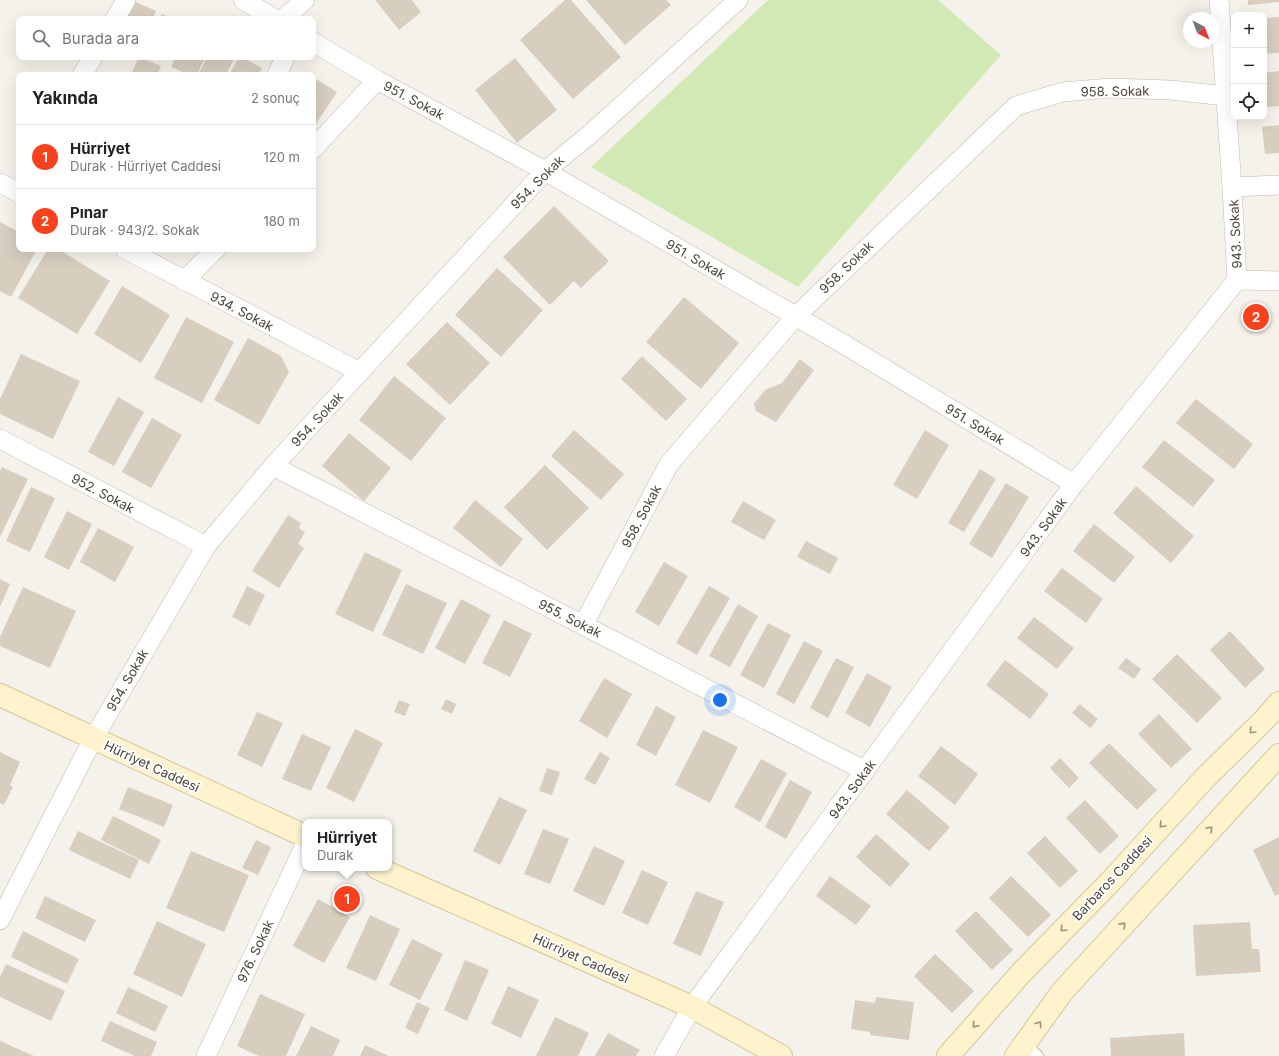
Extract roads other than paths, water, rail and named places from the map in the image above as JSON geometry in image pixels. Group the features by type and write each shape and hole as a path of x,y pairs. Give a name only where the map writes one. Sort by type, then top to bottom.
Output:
{"main road":[{"name":"Hürriyet Caddesi","path":"0,695 302,835"},
{"name":"Barbaros Caddesi","path":"948,1056 1022,972 1279,703"},
{"path":"1026,1052 1062,992 1279,755"},
{"name":"Hürriyet Caddesi","path":"384,871 692,1007 781,1056"}],"street":[{"path":"117,16 126,0"},
{"path":"243,0 270,16"},
{"path":"286,16 305,0"},
{"name":"954. Sokak","path":"0,920 93,739 206,546 273,466 545,171 588,136 738,0"},
{"name":"943. Sokak","path":"664,1056 692,1007 1074,484 1237,280 1219,0"},
{"name":"951. Sokak","path":"316,44 377,80 545,171 794,317 854,350 1074,484"},
{"path":"84,72 91,60"},
{"path":"278,72 284,60"},
{"path":"316,147 377,80"},
{"name":"958. Sokak","path":"584,625 669,464 794,317 1016,106 1063,92 1110,88 1170,90 1226,96"},
{"path":"1232,187 1279,185"},
{"name":"934. Sokak","path":"131,252 360,372"},
{"path":"184,281 213,252"},
{"path":"1237,280 1279,281"},
{"name":"952. Sokak","path":"0,439 206,546"},
{"name":"955. Sokak","path":"273,466 865,771"},
{"name":"976. Sokak","path":"206,1056 302,851"}],"place":[{"name":"Pınar","path":"1256,317"},
{"name":"Hürriyet","path":"347,899"}]}
